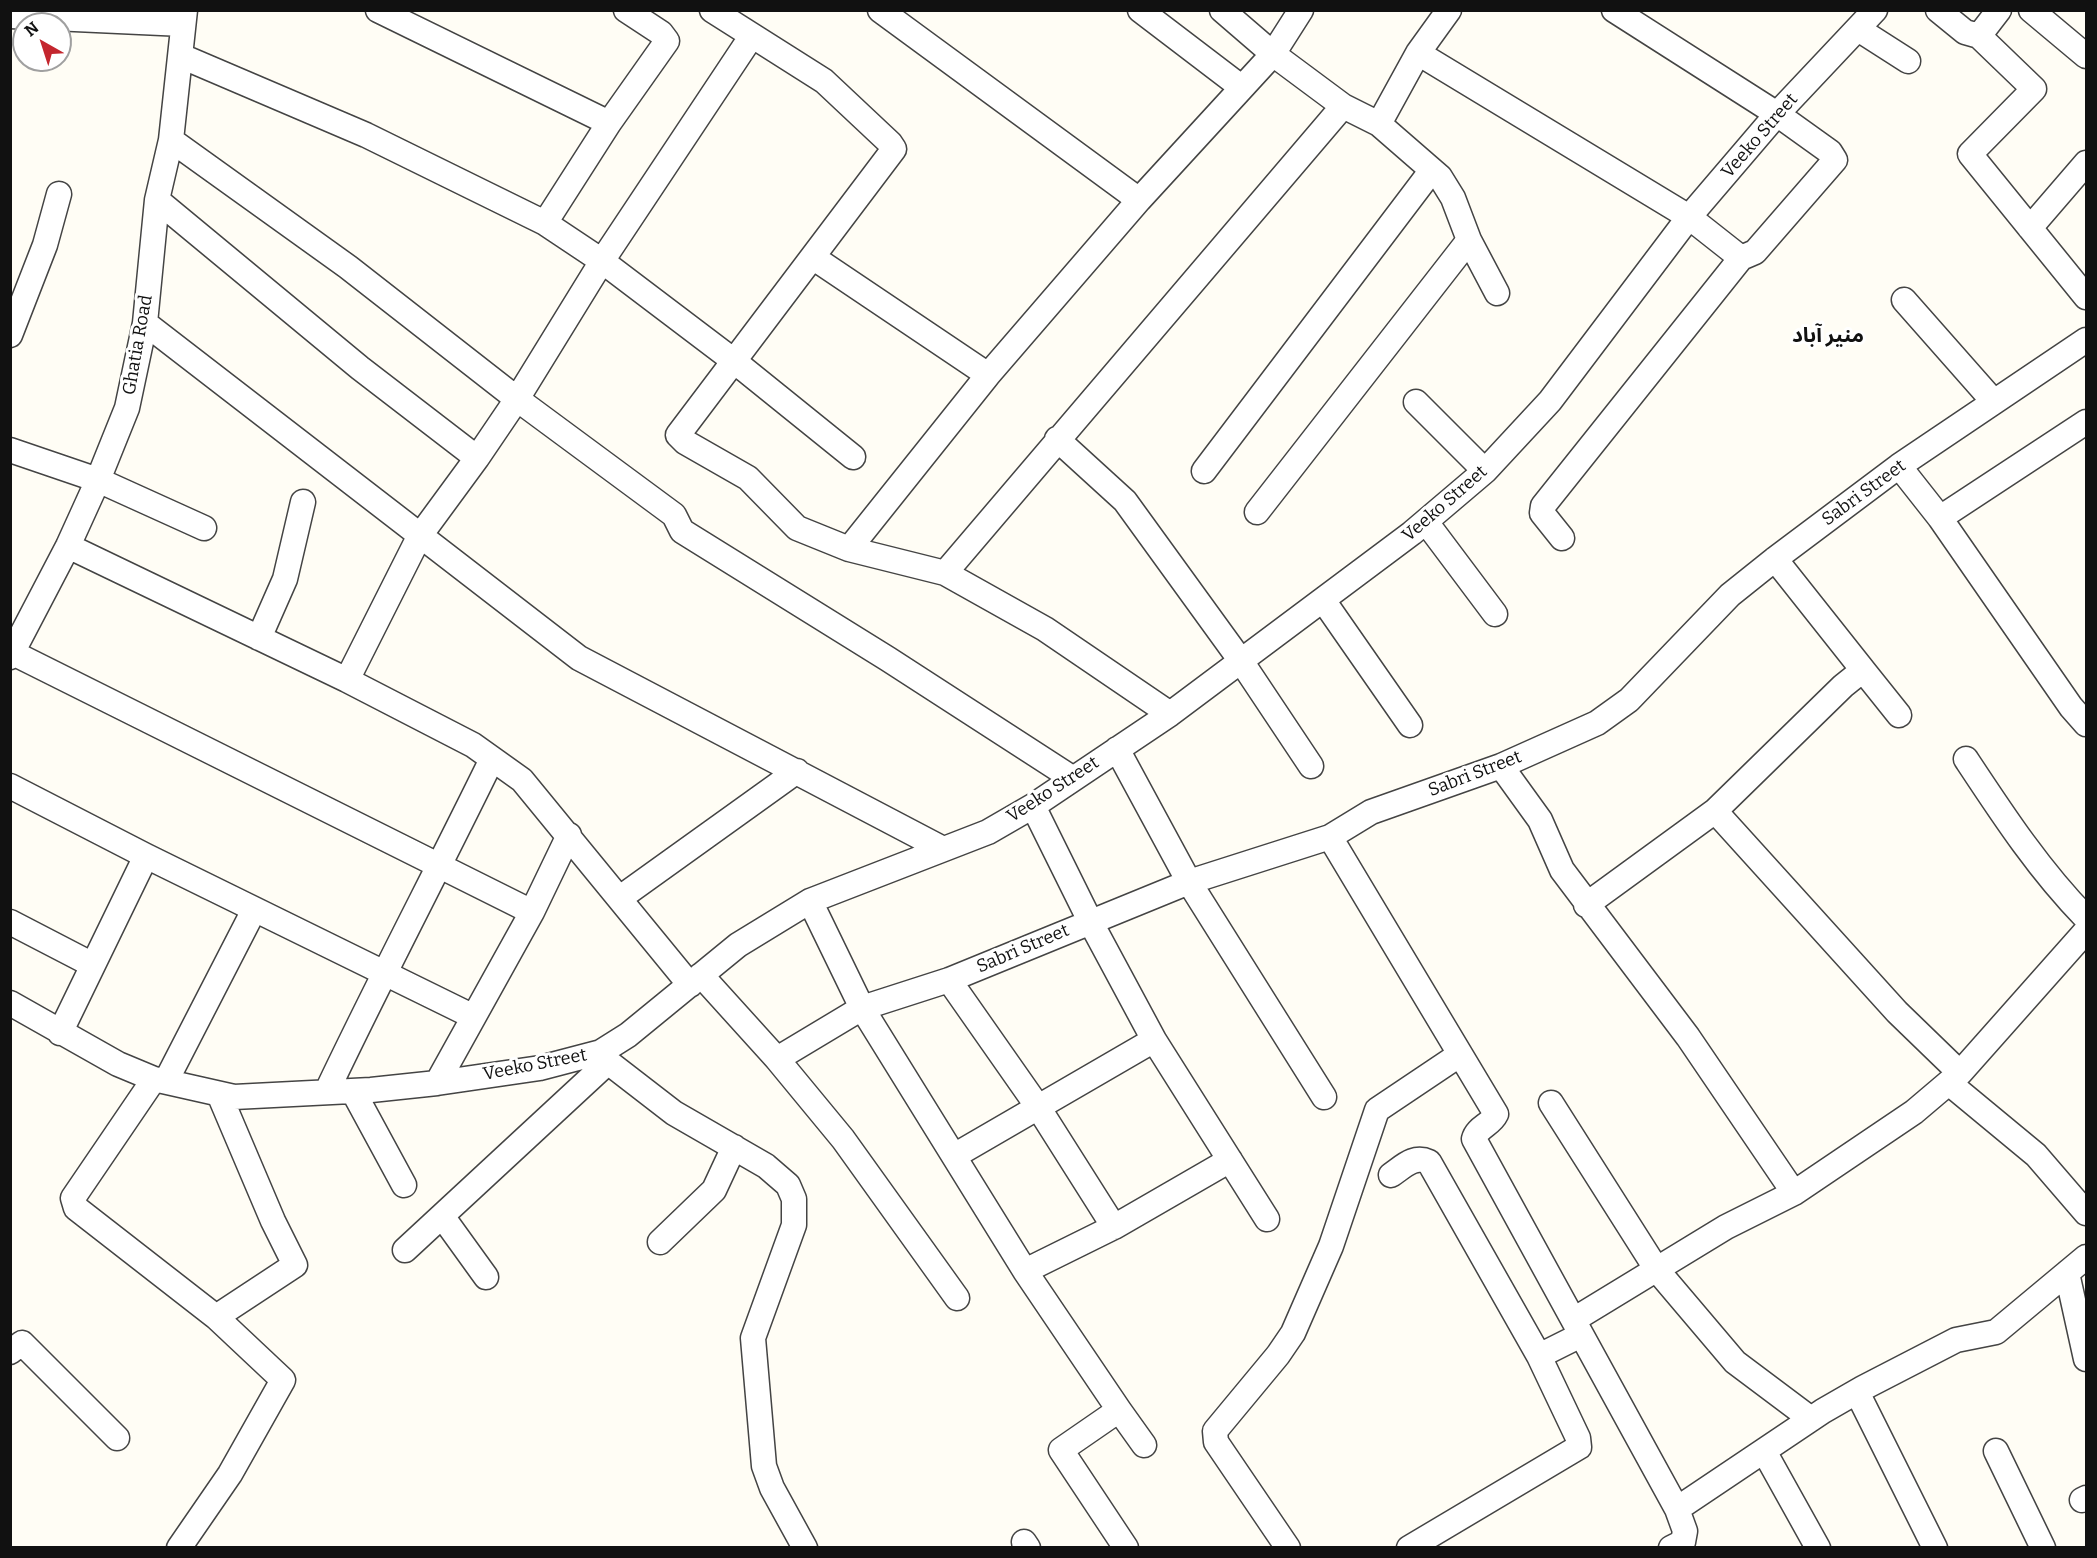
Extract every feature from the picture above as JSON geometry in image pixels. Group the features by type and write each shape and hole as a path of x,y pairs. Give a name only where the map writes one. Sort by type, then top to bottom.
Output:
{"street":[{"path":"378,10 609,123"},
{"path":"545,223 609,123 667,41 661,33 626,10"},
{"path":"712,10 751,37 824,81 894,149 678,435 685,442 748,478 797,528 849,549 945,573 1045,629 1170,714"},
{"path":"880,10 1139,200"},
{"path":"1140,10 1241,87"},
{"path":"1222,10 1273,54 1343,106 1379,124 1440,177 1453,198 1469,240 1497,293"},
{"path":"849,549 988,375 1139,200 1273,54 1301,10"},
{"path":"1379,124 1418,53 1449,10"},
{"path":"1562,538 1542,513 1543,506 1741,258 1755,252 1835,160 1830,152 1777,114 1614,10"},
{"name":"Veeko Street","path":"10,1003 118,1064 160,1080 234,1097 353,1091 437,1083 604,1057 738,945 810,901 988,832 1034,806 1072,778 1170,714 1426,522 1485,471 1550,401 1689,218 1777,114 1875,10"},
{"path":"1938,10 1965,32 1979,36 2034,89 1970,154 2086,297"},
{"path":"1979,36 1999,10"},
{"path":"2031,10 2086,56"},
{"path":"10,16 184,17"},
{"name":"Ghatia Road","path":"12,655 99,480 127,408 145,323 157,200 171,140 184,17"},
{"path":"1857,29 1908,61"},
{"path":"347,680 419,537 517,399 602,261 751,37"},
{"path":"1418,53 1689,218 1741,258"},
{"path":"181,56 366,135 545,223 602,261 734,361 853,457"},
{"path":"945,573 1343,106"},
{"path":"171,140 348,267 517,399 674,515 682,531 888,658 1072,778"},
{"path":"2030,228 2086,163"},
{"path":"1204,471 1432,170"},
{"path":"10,335 45,245 59,194"},
{"path":"157,200 360,368 477,458"},
{"path":"1257,512 1469,240"},
{"path":"813,258 988,375"},
{"path":"1904,300 1994,402"},
{"path":"145,323 419,537 579,658 944,849"},
{"name":"Sabri Street","path":"777,1059 862,1008 949,980 1190,882 1330,837 1371,812 1501,766 1597,723 1629,700 1730,594 1899,466 2086,340"},
{"path":"1416,402 1485,471"},
{"path":"1940,518 2086,422"},
{"path":"1057,439 1125,501 1241,661 1311,766"},
{"path":"10,450 99,480 204,528"},
{"path":"1899,466 1940,518 2071,707 2086,724"},
{"path":"259,638 285,579 303,502"},
{"path":"1426,522 1495,614"},
{"path":"68,546 347,680 473,745 522,780 620,898 696,980 777,1059 843,1139 957,1298"},
{"path":"1775,559 1899,715"},
{"path":"1323,600 1410,724"},
{"path":"12,655 532,912"},
{"path":"1587,905 1715,811 1843,686 1863,670"},
{"path":"1117,748 1190,882 1324,1097"},
{"path":"327,1091 383,973 440,866 492,759"},
{"path":"1966,759 2027,850 2052,883 2086,918"},
{"path":"1501,766 1540,820 1562,870 1688,1037 1794,1192"},
{"path":"620,898 797,771"},
{"path":"10,786 146,856 472,1016"},
{"path":"1034,806 1090,921 1154,1040 1267,1219"},
{"path":"1715,811 1954,1078 2036,1155 2086,1213"},
{"path":"437,1083 472,1016 532,912 569,835"},
{"path":"1330,837 1496,1114 1494,1119 1479,1130 1474,1139 1677,1509 1684,1531 1679,1546"},
{"path":"60,1033 91,964 146,856"},
{"path":"810,901 862,1008 1025,1271 1144,1445"},
{"path":"179,1548 230,1474 283,1380 216,1317 76,1208 73,1198 160,1080 255,910"},
{"path":"10,922 91,964"},
{"path":"1539,1356 1658,1270 1726,1227 1794,1192 1914,1112 1954,1078 2086,931"},
{"path":"949,980 1038,1107 1114,1227"},
{"path":"954,1156 1154,1040"},
{"path":"1287,1548 1216,1442 1215,1431 1278,1355 1293,1333 1331,1246 1377,1110 1459,1055"},
{"path":"405,1250 604,1057 674,1113 766,1166 788,1185 794,1199 794,1226 753,1338 764,1466 772,1488 805,1548"},
{"path":"353,1091 404,1185"},
{"path":"216,1317 295,1265 273,1221 219,1094"},
{"path":"1551,1103 1658,1270 1735,1362 1811,1419"},
{"path":"660,1242 714,1190 734,1147"},
{"path":"1391,1175 1414,1160 1421,1158 1429,1162 1539,1356 1578,1438 1579,1447 1409,1548"},
{"path":"1025,1271 1114,1227 1230,1160"},
{"path":"442,1216 486,1277"},
{"path":"1677,1509 1811,1419 1857,1392 1956,1340 1996,1332 2086,1257"},
{"path":"2067,1273 2086,1359"},
{"path":"10,1352 22,1343 117,1438"},
{"path":"1857,1392 1935,1548"},
{"path":"1119,1410 1061,1450 1126,1548"},
{"path":"1764,1451 1818,1548"},
{"path":"1996,1451 2043,1548"}],"district":[{"name":"منیر آباد","path":"1828,336"}]}
